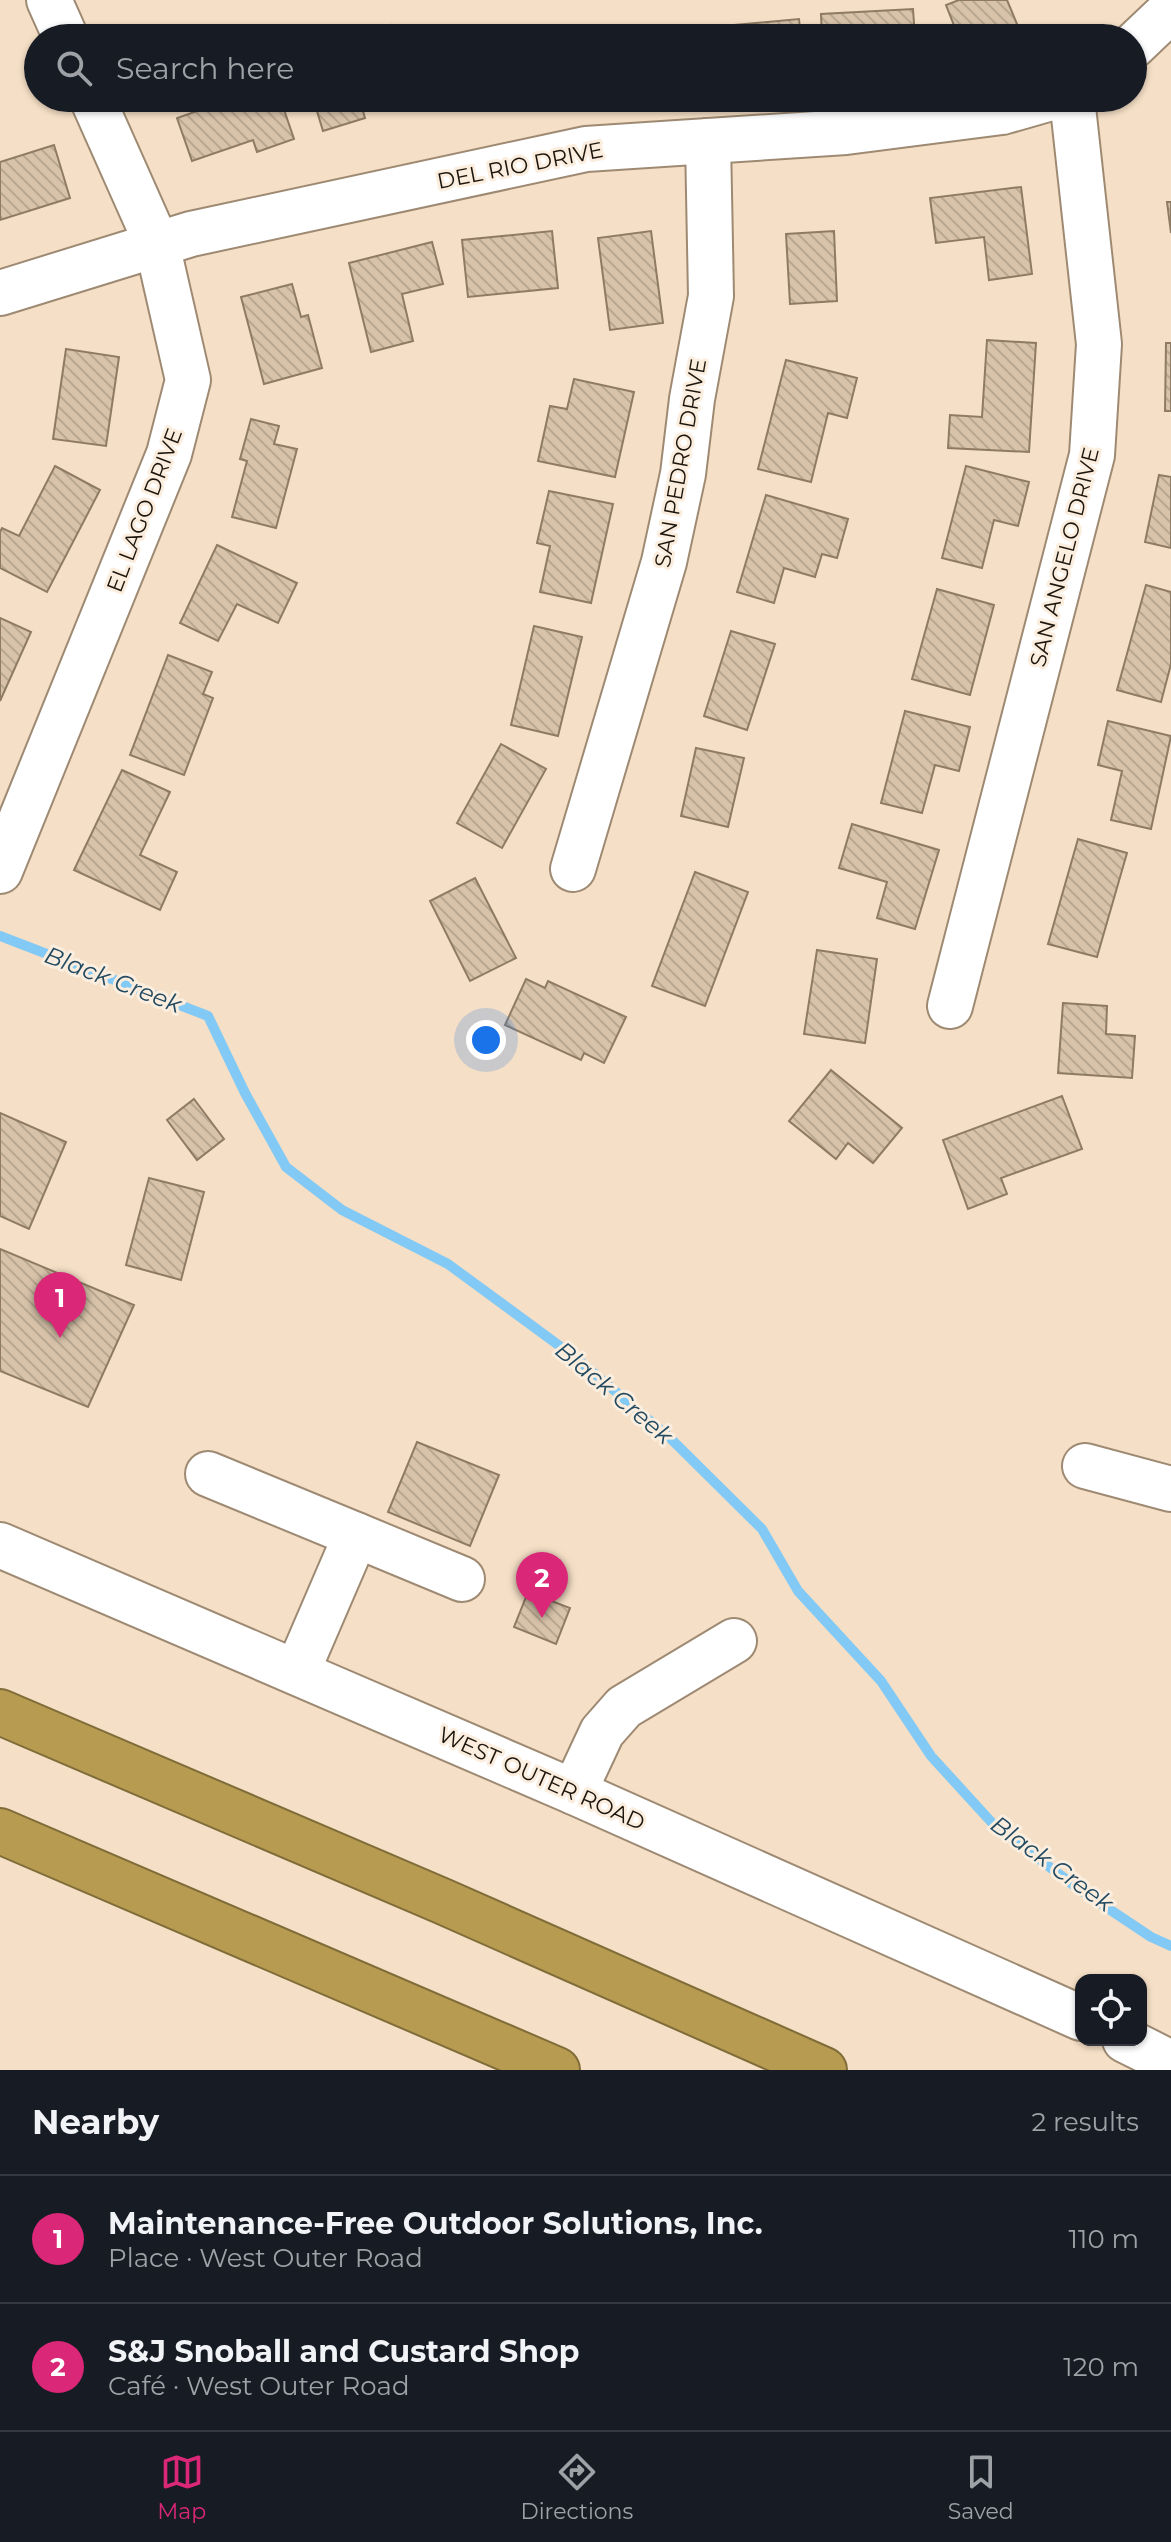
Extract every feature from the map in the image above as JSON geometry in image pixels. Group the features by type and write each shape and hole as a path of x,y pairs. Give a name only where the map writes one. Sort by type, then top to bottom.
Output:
{"highway":[{"path":"0,1712 456,1907 824,2070"},
{"path":"0,1831 557,2070"}],"street":[{"path":"49,0 60,24"},
{"path":"1147,33 1171,10"},
{"name":"EL LAGO DRIVE","path":"0,871 169,454 188,380 157,244 98,112"},
{"name":"DEL RIO DRIVE","path":"0,293 206,230 586,149 846,132 1002,112"},
{"name":"SAN ANGELO DRIVE","path":"950,1006 1092,455 1099,344 1074,112"},
{"name":"SAN PEDRO DRIVE","path":"573,869 664,562 683,474 692,399 711,296 708,141"},
{"path":"1085,1466 1171,1489"},
{"path":"208,1474 462,1579"},
{"path":"297,1672 356,1535"},
{"name":"WEST OUTER ROAD","path":"0,1545 574,1792 1075,2015"},
{"path":"574,1792 602,1732 624,1707 734,1641"},
{"path":"1137,2046 1171,2063"}],"building":[{"path":"959,0 1007,0 1017,24 953,24 946,5"},
{"path":"913,9 914,24 821,24 821,14"},
{"path":"799,19 800,24 745,24"},
{"path":"194,112 285,112 294,139 257,152 253,140 192,161 177,118"},
{"path":"317,112 363,112 365,118 323,131"},
{"path":"54,145 70,198 0,220 0,162"},
{"path":"1021,187 1032,274 989,280 984,237 936,243 930,198"},
{"path":"1167,202 1171,202 1171,233"},
{"path":"552,231 558,288 468,297 462,240"},
{"path":"651,231 663,323 610,330 598,238"},
{"path":"834,231 837,301 790,304 786,234"},
{"path":"432,242 443,284 402,294 413,341 371,352 349,263"},
{"path":"292,284 301,317 308,315 322,368 264,384 241,297"},
{"path":"987,340 1036,343 1029,452 948,448 950,415 982,417"},
{"path":"1166,343 1171,343 1171,411 1165,411"},
{"path":"66,349 119,357 106,446 53,439"},
{"path":"786,360 857,378 847,418 828,413 811,482 758,469"},
{"path":"574,379 634,392 615,477 538,461 550,406 567,409"},
{"path":"251,419 279,426 274,444 297,449 276,528 232,517 247,461 240,459"},
{"path":"55,466 100,490 47,592 0,568 0,532 2,528 19,536"},
{"path":"966,466 1029,482 1018,526 994,520 982,568 942,558"},
{"path":"1159,475 1171,477 1171,548 1145,542"},
{"path":"549,491 613,504 591,603 540,592 550,546 537,543"},
{"path":"766,495 848,519 837,558 822,554 815,577 784,568 774,603 737,592"},
{"path":"217,545 297,583 278,623 237,604 218,641 180,623"},
{"path":"1146,585 1171,592 1171,664 1161,702 1117,690"},
{"path":"937,589 994,605 970,695 912,679"},
{"path":"0,618 31,632 0,701"},
{"path":"534,626 582,637 558,736 511,725"},
{"path":"731,631 775,644 747,730 704,716"},
{"path":"168,655 212,672 203,694 213,698 184,775 130,755"},
{"path":"905,711 970,727 959,771 935,765 922,813 881,803"},
{"path":"1108,721 1171,736 1151,829 1111,820 1122,771 1098,765"},
{"path":"501,744 546,769 502,848 457,823"},
{"path":"696,748 744,758 728,827 681,816"},
{"path":"122,770 170,792 140,855 177,872 160,910 74,870"},
{"path":"852,824 939,850 915,929 877,918 887,882 839,868"},
{"path":"1078,839 1127,853 1097,957 1048,944"},
{"path":"695,872 748,892 705,1006 652,986"},
{"path":"475,878 516,958 470,981 430,901"},
{"path":"817,950 877,959 865,1043 804,1034"},
{"path":"526,979 545,988 548,981 626,1017 604,1063 584,1053 581,1060 505,1025"},
{"path":"1063,1003 1107,1006 1106,1034 1135,1036 1132,1078 1058,1073"},
{"path":"831,1070 902,1128 873,1163 848,1143 836,1159 789,1121"},
{"path":"1062,1096 1082,1149 1001,1178 1007,1194 968,1209 943,1140"},
{"path":"194,1099 224,1139 197,1160 167,1120"},
{"path":"0,1113 66,1142 29,1229 0,1216"},
{"path":"149,1178 204,1192 181,1280 126,1265"},
{"path":"0,1249 134,1305 88,1407 0,1371"},
{"path":"417,1442 499,1475 470,1546 388,1512"},
{"path":"528,1592 570,1608 556,1644 514,1627"}],"waterway":[{"name":"Black Creek","path":"0,936 208,1016 245,1093 286,1167 342,1210 448,1264 576,1358 669,1437 762,1529 798,1591 881,1681 931,1756 994,1825 1076,1887 1151,1937 1171,1946"}],"place":[{"name":"Maintenance-Free Outdoor Solutions, Inc.","path":"60,1338"},
{"name":"S&J Snoball and Custard Shop","path":"542,1618"}]}
